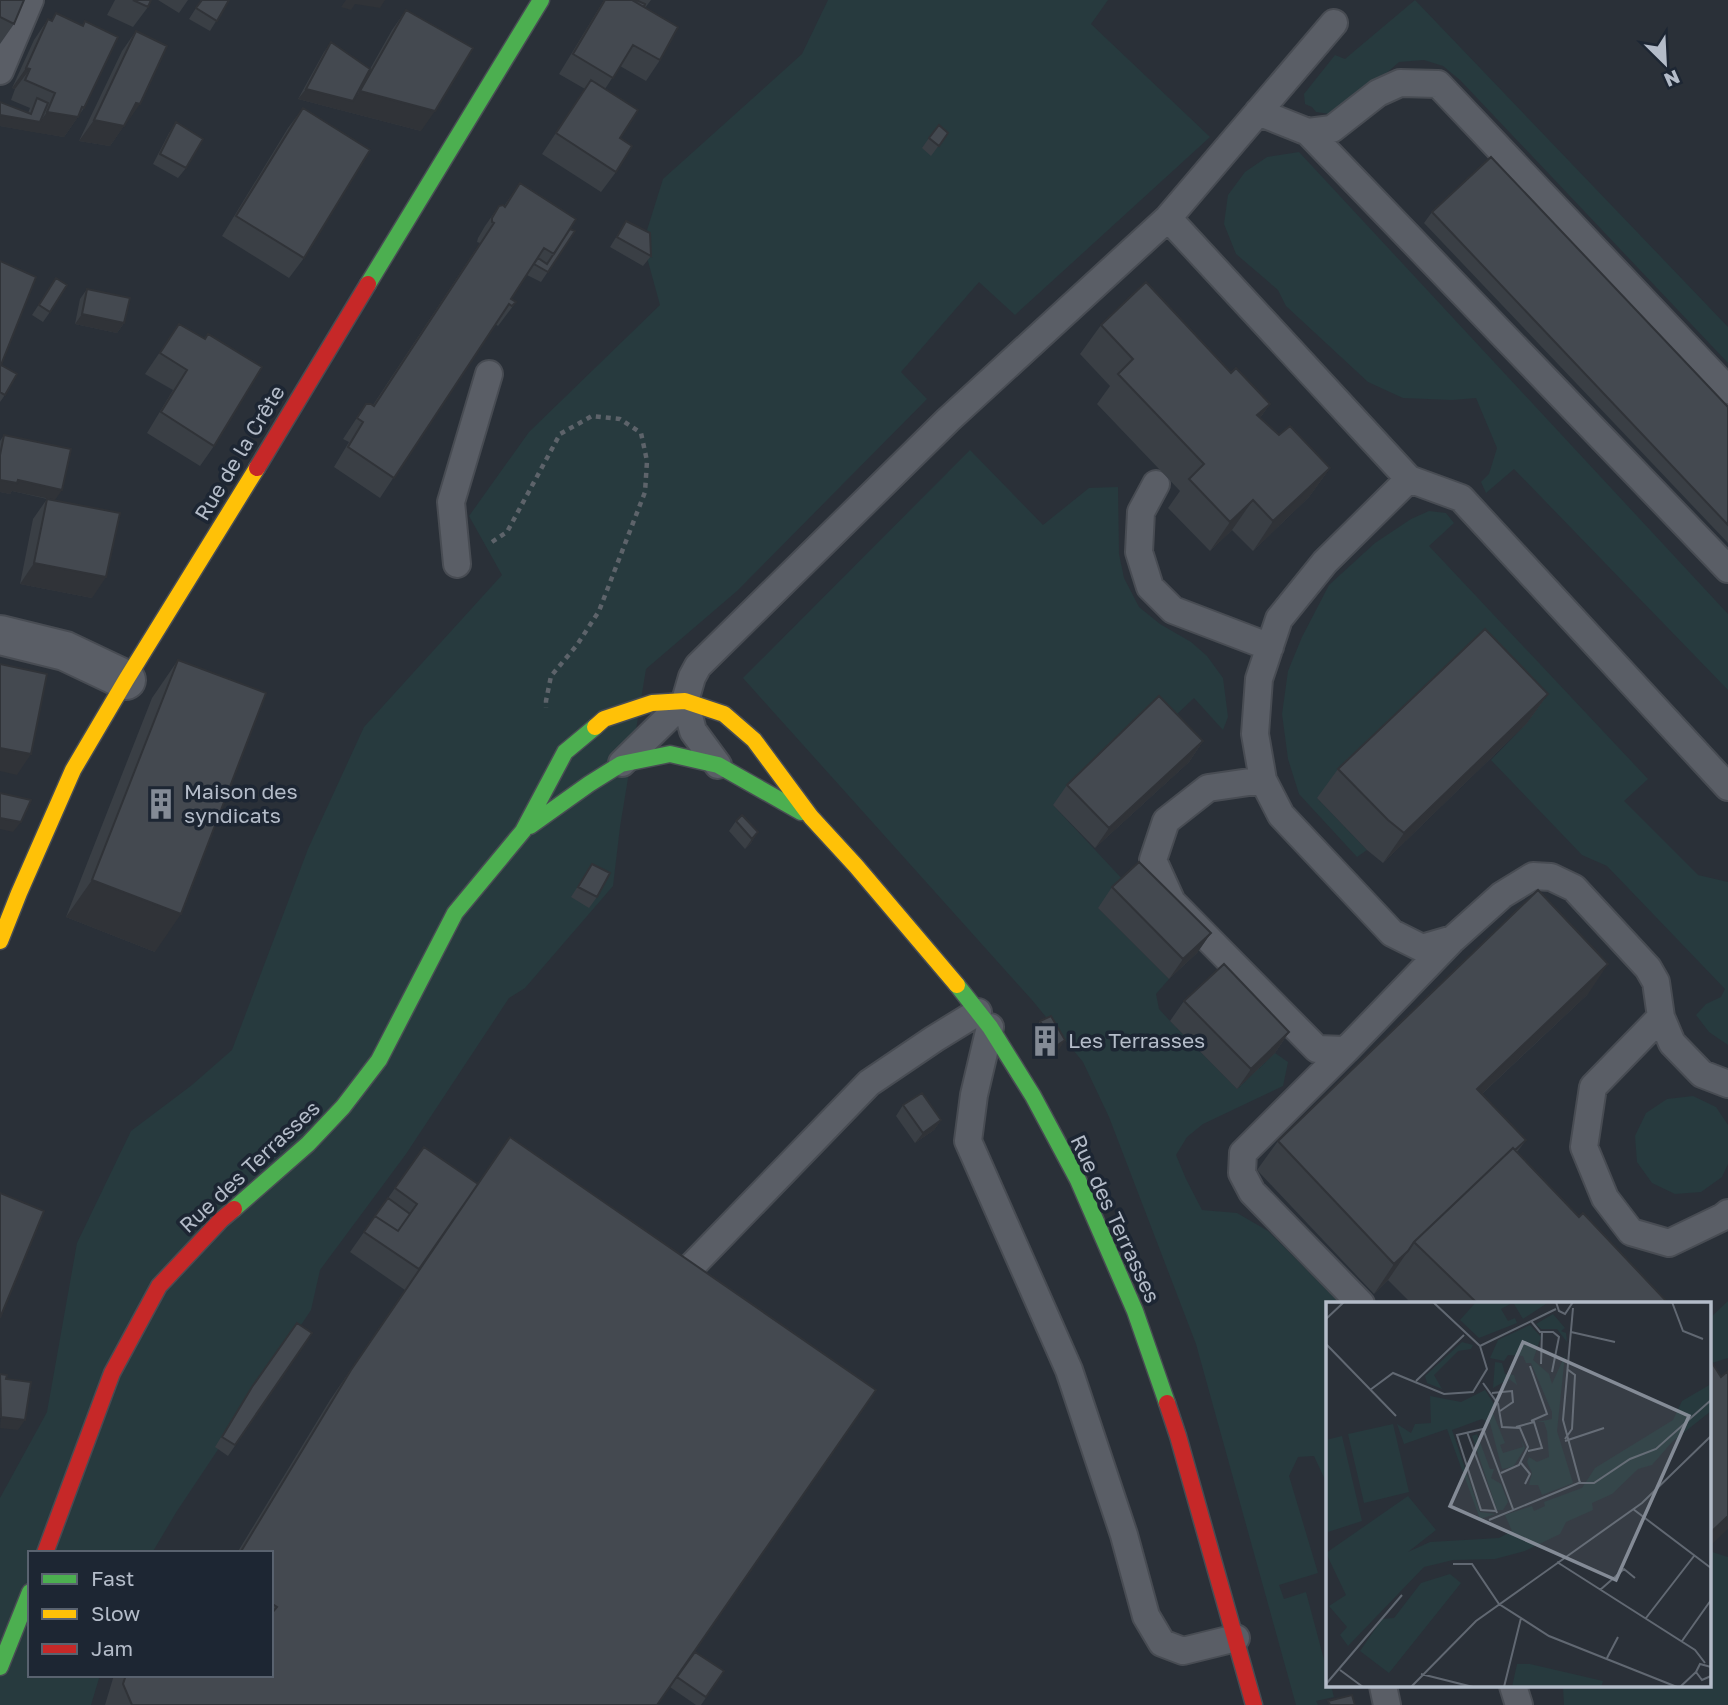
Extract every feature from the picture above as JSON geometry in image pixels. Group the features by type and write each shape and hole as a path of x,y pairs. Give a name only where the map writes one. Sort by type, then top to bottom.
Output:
{"street":[{"name":"Rue de la Crête","path":"0,941 73,770 541,0"},
{"path":"0,635 65,650 126,680"},
{"name":"Rue des Terrasses","path":"46,1551 112,1373 159,1286 221,1220 308,1144 343,1107 379,1060 455,913 523,831 565,752 604,719 652,703 685,701 724,714 754,740 811,817 941,964 984,1020 1033,1096 1078,1180 1135,1311 1178,1436 1254,1705"},
{"name":"Rue des Terrasses","path":"523,831 621,764 670,754 718,765 811,817"},
{"path":"0,1667 28,1597"}],"lane":[{"path":"0,71 30,0"},
{"path":"621,764 685,701 698,666 948,420 1168,218 1334,23"},
{"path":"1308,132 1332,129 1378,93 1400,83 1438,84 1728,390"},
{"path":"1258,113 1308,132 1728,569"},
{"path":"1168,218 1409,479 1461,498 1728,787"},
{"path":"457,564 451,502 489,374"},
{"path":"1409,479 1325,562 1279,620 1259,679 1255,734 1263,780 1281,815 1392,933 1422,948 1453,939"},
{"path":"1156,484 1141,512 1139,552 1150,587 1173,610 1270,647"},
{"path":"685,701 693,731 718,765"},
{"path":"1263,780 1208,788 1166,821 1153,860 1172,902 1317,1049 1346,1050"},
{"path":"1358,1302 1252,1192 1242,1173 1243,1153 1453,939 1502,895 1533,876 1551,877 1574,888 1647,968 1656,982 1661,1017 1672,1043 1702,1074 1728,1084"},
{"path":"1661,1017 1593,1087 1584,1147 1605,1198 1631,1232 1669,1243 1728,1213"},
{"path":"689,1269 869,1083 934,1039 984,1020 968,1141 1069,1370 1124,1535 1146,1616 1162,1643 1182,1651 1236,1638"},
{"path":"1514,1688 1519,1705"}],"path":[{"path":"457,564 507,532 560,434 592,416 620,419 641,433 647,461 645,492 599,611 577,645 551,676 546,701 547,725 565,752"}],"green space":[{"path":"828,0 1108,0 1091,24 1210,137 1015,315 979,282 901,372 927,399 737,591 646,669 613,886 525,988 509,998 406,1154 320,1270 311,1310 153,1551 28,1551 28,1677 99,1677 91,1705 0,1705 0,1498 47,1412 77,1243 131,1131 192,1085 232,1050 308,849 364,727 502,575 469,516 529,432 660,305 643,243 663,179 802,54"},
{"path":"1415,0 1728,327 1728,363 1460,80 1443,66 1424,60 1399,62 1337,115 1316,112 1305,104 1304,94 1335,55 1345,59"},
{"path":"1299,152 1728,614 1728,690 1514,469 1486,493 1481,482 1489,474 1497,448 1476,398 1403,398 1368,382 1286,306 1278,290 1236,254 1224,224 1228,195 1245,172 1267,157"},
{"path":"970,450 1043,525 1089,488 1118,487 1119,554 1124,578 1139,607 1207,656 1223,678 1228,717 1223,730 1194,698 1159,731 1053,805 1125,882 1098,908 1169,979 1156,994 1159,1009 1237,1089 1275,1053 1288,1062 1283,1086 1203,1124 1187,1137 1176,1155 1202,1210 1237,1213 1268,1231 1339,1302 1326,1302 1326,1482 1314,1456 1298,1457 1289,1476 1318,1573 1279,1585 1284,1599 1306,1592 1326,1667 1326,1688 1332,1688 1334,1697 1316,1701 1318,1705 1296,1705 1196,1344 1109,1117 1083,1062 1032,1000 743,678"},
{"path":"1429,511 1446,513 1454,523 1429,546 1648,779 1624,801 1698,875 1728,882 1728,1045 1709,1032 1696,1015 1706,1004 1721,997 1725,989 1607,866 1582,855 1491,760 1527,723 1317,798 1367,850 1357,857 1299,794 1288,759 1282,714 1288,671 1302,637 1329,585 1375,543 1411,519"},
{"path":"1693,1096 1716,1107 1728,1125 1728,1164 1722,1177 1701,1192 1675,1194 1652,1183 1637,1162 1635,1136 1646,1113 1667,1099"},
{"path":"1728,1301 1728,1358 1710,1364 1710,1318"},
{"path":"1710,1551 1728,1557 1728,1705 1564,1705 1563,1688 1710,1688"}],"building":[{"path":"0,0 24,0 14,24 0,17"},
{"path":"133,0 151,0 148,7"},
{"path":"202,0 229,0 217,21 196,8"},
{"path":"605,0 632,0 678,27 660,60 633,45 613,78 573,54"},
{"path":"406,10 473,48 435,111 360,91"},
{"path":"56,13 83,26 85,21 118,37 78,117 47,112 55,93 25,80 30,69 26,68 48,19 52,21"},
{"path":"136,31 167,46 140,104 136,103 124,126 94,120"},
{"path":"331,42 370,69 353,101 306,89"},
{"path":"591,80 638,110 620,138 632,146 616,172 556,133"},
{"path":"37,98 48,103 40,122 0,115 0,102 31,114"},
{"path":"303,108 370,150 304,258 236,216"},
{"path":"176,122 203,139 186,168 160,154"},
{"path":"939,125 948,133 939,146 929,138"},
{"path":"1491,157 1728,407 1728,525 1432,212"},
{"path":"520,183 576,219 554,254 544,248 511,299 516,302 512,306 509,304 394,478 348,447 363,422 357,418 366,404 374,406 494,223 492,218 499,206 505,207"},
{"path":"626,221 650,233 651,256 617,237"},
{"path":"570,229 575,231 548,272 534,264 538,258 547,264"},
{"path":"0,261 36,277 1,365 17,374 5,395 0,392"},
{"path":"56,278 67,285 50,312 39,305"},
{"path":"1146,282 1231,373 1236,368 1270,404 1257,415 1279,435 1290,426 1330,468 1273,521 1253,500 1230,522 1189,479 1204,464 1118,374 1133,359 1101,325"},
{"path":"87,289 130,298 124,323 82,314"},
{"path":"179,324 205,339 208,334 262,367 214,446 161,412 187,370 160,353"},
{"path":"4,435 71,449 62,490 18,480 17,483 0,480 0,455"},
{"path":"47,499 120,513 106,577 34,563"},
{"path":"1485,629 1548,694 1404,833 1338,769"},
{"name":"Maison des syndicats","path":"178,660 266,693 181,914 92,880"},
{"path":"0,664 47,674 31,754 0,748"},
{"path":"1159,696 1203,741 1109,828 1067,785"},
{"path":"0,793 31,800 21,822 0,818"},
{"path":"742,815 758,832 752,839 736,821"},
{"path":"1139,862 1211,933 1183,959 1112,887"},
{"path":"592,864 610,873 597,897 578,887"},
{"path":"1538,890 1608,964 1477,1089 1526,1140 1515,1150 1513,1148 1394,1264 1278,1141"},
{"path":"1224,964 1289,1032 1251,1069 1184,1001"},
{"path":"1051,1016 1065,1040 1055,1047 1040,1021"},
{"path":"922,1093 941,1120 923,1133 903,1105"},
{"path":"510,1137 876,1390 657,1705 132,1705 123,1684 125,1677 273,1677 273,1612 277,1607 273,1604 273,1551 241,1551 351,1370"},
{"path":"424,1147 478,1184 419,1269 364,1232 375,1216 398,1231 417,1204 395,1188"},
{"path":"1513,1148 1579,1217 1583,1213 1667,1302 1476,1302 1414,1242"},
{"path":"0,1193 44,1211 0,1318"},
{"path":"388,1198 410,1214 398,1231 375,1216"},
{"path":"297,1323 312,1333 235,1445 222,1437 252,1387"},
{"path":"1710,1360 1721,1377 1728,1371 1728,1516 1710,1533"},
{"path":"0,1374 7,1375 6,1379 31,1382 25,1420 1,1417"},
{"path":"695,1652 724,1671 706,1697 677,1677"},
{"path":"1352,1695 1355,1705 1330,1705 1328,1701"}],"traffic: fast":[{"path":"368,284 541,0"},
{"path":"234,1209 308,1144 343,1107 379,1060 455,913 523,831 565,752 595,727"},
{"path":"530,826 621,764 670,754 718,765 801,812"},
{"path":"957,985 990,1027 1033,1096 1078,1180 1135,1311 1167,1403"},
{"path":"0,1667 28,1597"}],"traffic: slow":[{"path":"0,941 73,770 257,468"},
{"path":"595,727 604,719 652,703 685,701 724,714 754,740 811,817 957,985"}],"traffic: jam":[{"path":"257,468 368,284"},
{"path":"46,1551 112,1373 159,1286 234,1209"},
{"path":"1167,1403 1254,1705"}],"place":[{"name":"Maison des syndicats","path":"161,804"},
{"name":"Les Terrasses","path":"1045,1041"}]}
